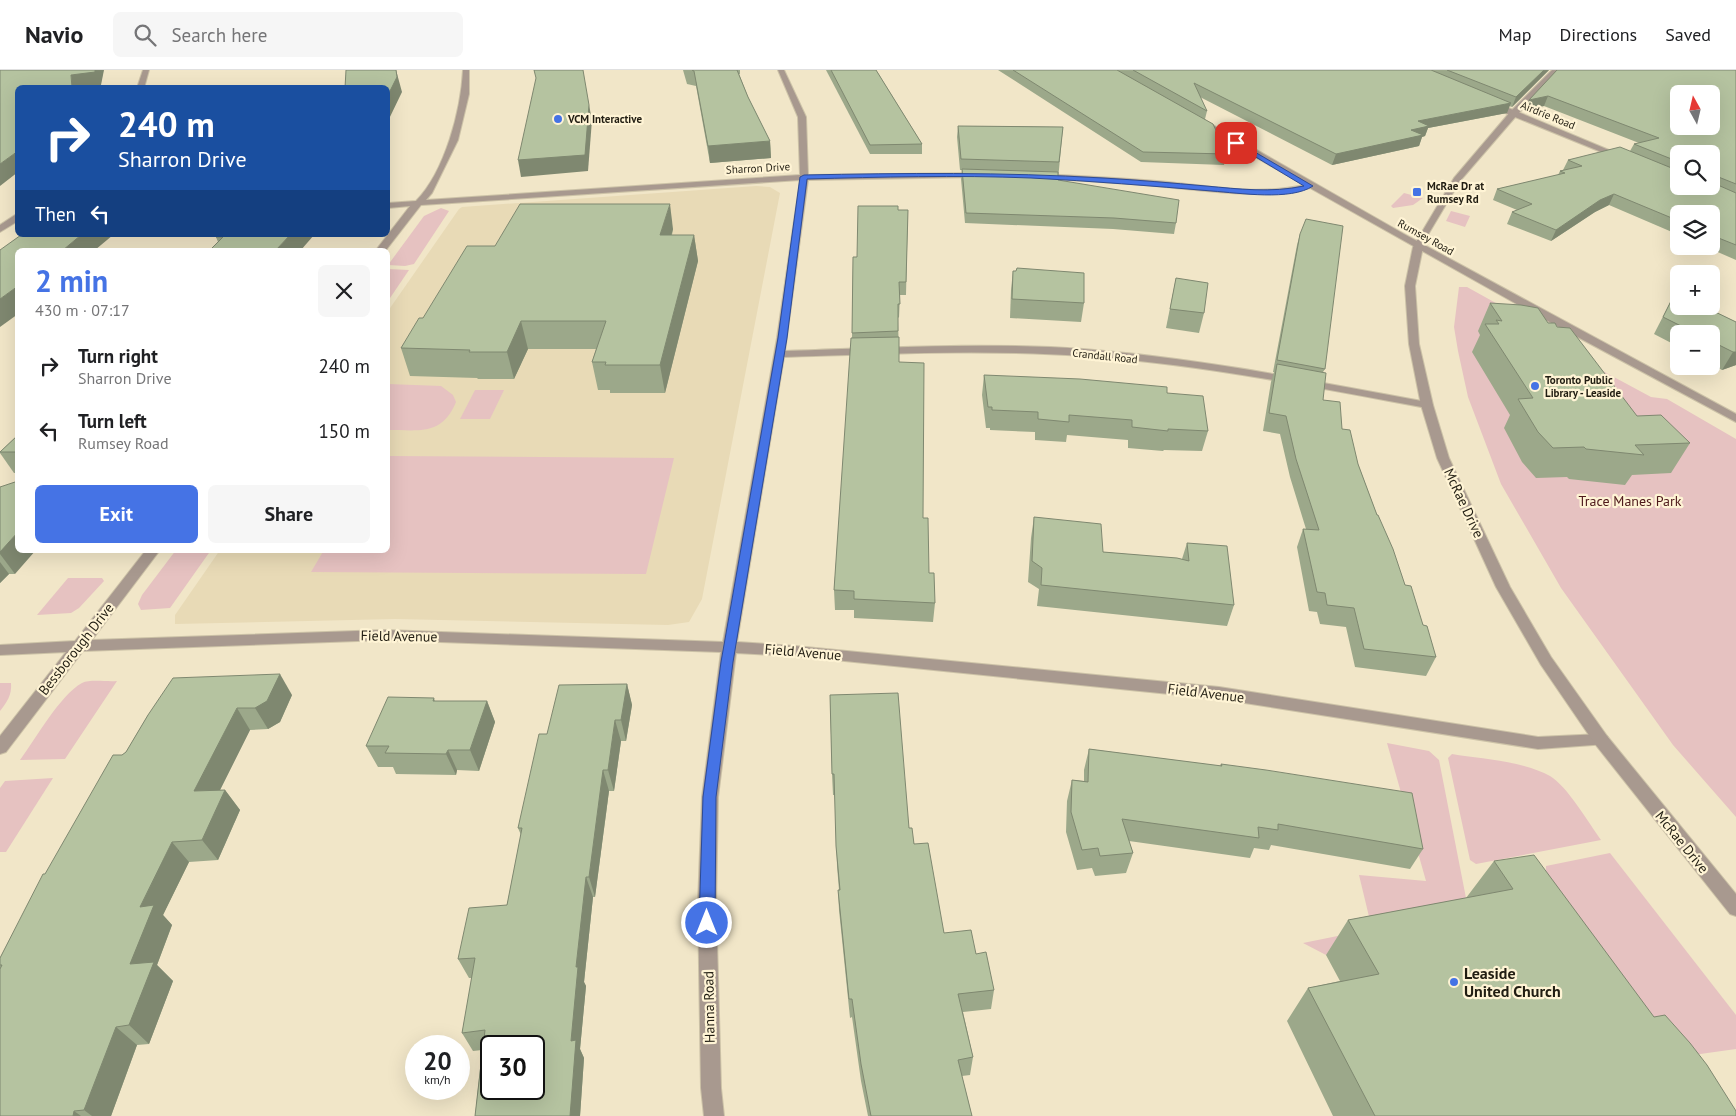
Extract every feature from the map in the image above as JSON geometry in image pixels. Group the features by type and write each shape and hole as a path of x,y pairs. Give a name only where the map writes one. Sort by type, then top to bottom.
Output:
{"street":[{"path":"141,85 146,70"},
{"path":"383,248 410,212 428,193 456,133 465,94 466,70"},
{"name":"Hanna Road","path":"714,1116 711,1088 707,904 710,797 729,646 779,354 804,186 802,117 781,70"},
{"name":"McRae Drive","path":"1556,70 1514,113 1457,180 1418,247 1410,286 1414,344 1427,405 1443,458 1504,587 1546,661 1601,740 1736,908"},
{"name":"Airdrie Road","path":"1483,100 1634,162"},
{"name":"Rumsey Road","path":"1190,116 1418,247 1736,419"},
{"name":"Sharron Drive","path":"390,205 804,177 990,175"},
{"path":"1030,176 1135,182 1245,193 1275,193 1310,186"},
{"path":"0,229 15,218"},
{"name":"Crandall Road","path":"779,354 978,349 1086,353 1194,365 1279,378 1427,405"},
{"name":"Bessborough Drive","path":"0,748 151,553"},
{"name":"Field Avenue","path":"0,650 78,645 385,635 729,646 1219,693 1538,744 1601,740"}],"shaded area":[{"path":"756,186 770,187 780,193 702,599 689,622 668,625 395,619 175,624 175,615 218,553 390,553 390,308 462,207"}],"green space":[{"path":"1404,193 1423,198 1413,205 1393,208 1391,206"},
{"path":"441,208 449,211 414,264 405,266 390,265 390,262 424,216"},
{"path":"1451,211 1470,216 1465,227 1446,221"},
{"path":"390,269 409,270 390,298"},
{"name":"Trace Manes Park","path":"1459,287 1467,287 1584,352 1599,369 1651,397 1667,399 1736,439 1736,817 1673,745 1561,588 1501,484 1468,397 1458,351 1454,327"},
{"path":"390,384 441,386 453,395 456,402 444,421 437,426 419,430 390,430"},
{"path":"475,390 504,390 490,419 460,419"},
{"path":"390,456 674,458 646,574 311,572 322,553 390,553"},
{"path":"174,553 209,553 170,608 141,610 138,604 142,595"},
{"path":"68,578 102,578 104,581 79,608 71,613 37,615"},
{"path":"117,681 65,759 20,760 48,718 74,689 85,682"},
{"path":"0,683 11,683 11,691 0,711"},
{"path":"1387,743 1429,751 1439,760 1466,898 1326,955 1303,943 1372,929 1359,875 1426,881"},
{"path":"1452,754 1515,764 1550,776 1570,796 1601,840 1476,864 1470,860 1448,758"},
{"path":"53,778 6,852 0,852 0,788 5,781"},
{"path":"1610,853 1736,1015 1736,1049 1686,1056 1676,1048 1546,876 1546,866"}],"building":[{"path":"0,70 95,70 95,72 71,75 72,85 15,85 15,153 0,164"},
{"path":"346,70 396,70 397,77 390,91 390,85 345,85"},
{"path":"534,70 583,70 589,105 585,155 518,160 536,78"},
{"path":"692,70 737,70 770,141 708,146 694,71"},
{"path":"831,70 876,70 922,144 870,145"},
{"path":"1013,70 1117,70 1213,124 1227,154 1143,152"},
{"path":"1133,70 1431,70 1511,103 1418,121 1429,126 1411,130 1423,135 1336,154 1194,83 1207,111"},
{"path":"1447,70 1544,70 1516,97"},
{"path":"1557,70 1736,70 1736,184 1720,178 1720,145 1670,145 1670,158 1634,144 1659,138 1548,96 1529,100"},
{"path":"958,126 1063,127 1059,162 961,159"},
{"path":"1620,147 1670,167 1670,195 1720,195 1720,186 1736,193 1736,245 1720,239 1720,205 1670,205 1670,217 1614,194 1600,200 1556,230 1512,212 1532,204 1497,189 1565,173 1560,171 1582,166 1568,160"},
{"path":"962,169 1058,172 1058,180 1179,200 1176,223 1114,218 966,213"},
{"path":"520,204 670,204 660,235 694,235 660,365 605,365 606,362 592,362 606,321 521,321 507,352 401,348 419,318 423,318 467,246 495,246"},
{"path":"858,206 898,206 898,210 908,210 906,282 899,282 898,331 852,333 853,257 857,257"},
{"path":"1306,219 1343,226 1325,369 1277,360 1300,234"},
{"path":"18,237 79,237 65,248 15,248 15,288 0,299 0,250"},
{"path":"223,237 288,237 278,248 212,248"},
{"path":"1017,268 1084,273 1084,303 1012,299 1013,271 1016,271"},
{"path":"1176,278 1208,283 1204,313 1170,309"},
{"path":"1490,303 1538,308 1548,323 1555,323 1557,327 1570,328 1637,416 1661,415 1690,443 1635,445 1644,455 1586,449 1584,447 1553,448 1538,432 1518,399 1533,398 1485,324 1499,324 1496,320 1502,321"},
{"path":"1670,303 1670,315 1720,314 1736,322 1736,352 1720,346 1720,325 1679,325 1663,317"},
{"path":"899,337 899,362 924,363 923,518 928,518 929,573 934,573 935,603 854,599 854,591 834,590 851,338"},
{"path":"1277,364 1326,373 1323,400 1340,402 1342,429 1350,430 1358,464 1377,515 1393,549 1405,585 1411,586 1423,625 1427,626 1436,657 1364,649 1354,608 1327,605 1325,593 1317,592 1303,529 1319,530 1296,459 1286,416 1269,413"},
{"path":"984,375 1080,379 1167,387 1167,393 1203,396 1208,431 1168,429 1168,431 1132,427 1132,420 1069,415 1069,422 1038,419 1038,412 992,410 992,407 988,407"},
{"path":"15,438 15,452 0,452"},
{"path":"15,482 15,535 0,552 0,487"},
{"path":"1034,517 1101,524 1103,552 1177,558 1189,561 1187,543 1227,546 1234,605 1041,585 1042,568 1032,561"},
{"path":"280,674 267,701 255,708 237,708 194,791 225,790 202,840 172,842 140,907 154,905 130,964 154,962 129,1025 116,1027 84,1110 74,1111 73,1116 0,1116 0,969 2,965 0,965 0,958 43,874 45,874 113,755 122,755 126,752 173,678"},
{"path":"627,684 621,720 615,720 608,770 603,770 589,877 586,877 576,967 578,967 571,1041 576,1040 570,1116 475,1116 480,1073 480,1100 545,1100 545,1035 484,1035 485,1030 462,1033 475,958 458,959 469,908 507,905 522,828 518,828 539,734 547,734 559,685"},
{"path":"898,693 909,828 912,828 914,844 928,843 944,933 971,930 976,954 986,952 994,990 958,994 973,1057 958,1060 972,1116 871,1116 861,1064 852,999 849,999 838,890 840,890 836,846 834,774 832,774 830,695"},
{"path":"388,697 434,698 433,701 487,701 470,750 448,750 446,754 385,753 389,746 366,746"},
{"path":"1089,749 1266,770 1412,793 1423,849 1278,824 1278,830 1258,827 1259,838 1122,819 1133,853 1100,856 1098,848 1082,850 1071,812 1072,780 1088,782"},
{"name":"Leaside United Church","path":"1534,855 1654,1017 1665,1015 1690,1043 1707,1065 1736,1111 1736,1116 1375,1116 1308,988 1379,974 1348,920 1513,889 1494,861"}],"place":[{"name":"VCM Interactive","path":"558,119"},
{"name":"McRae Dr at Rumsey Rd","path":"1417,192"},
{"name":"Toronto Public Library - Leaside","path":"1535,386"},
{"name":"Leaside United Church","path":"1454,982"}],"route":[{"path":"707,923 710,797 729,646 782,338 804,177 940,174 1030,176 1135,182 1245,193 1275,193 1310,186 1236,143"}]}
